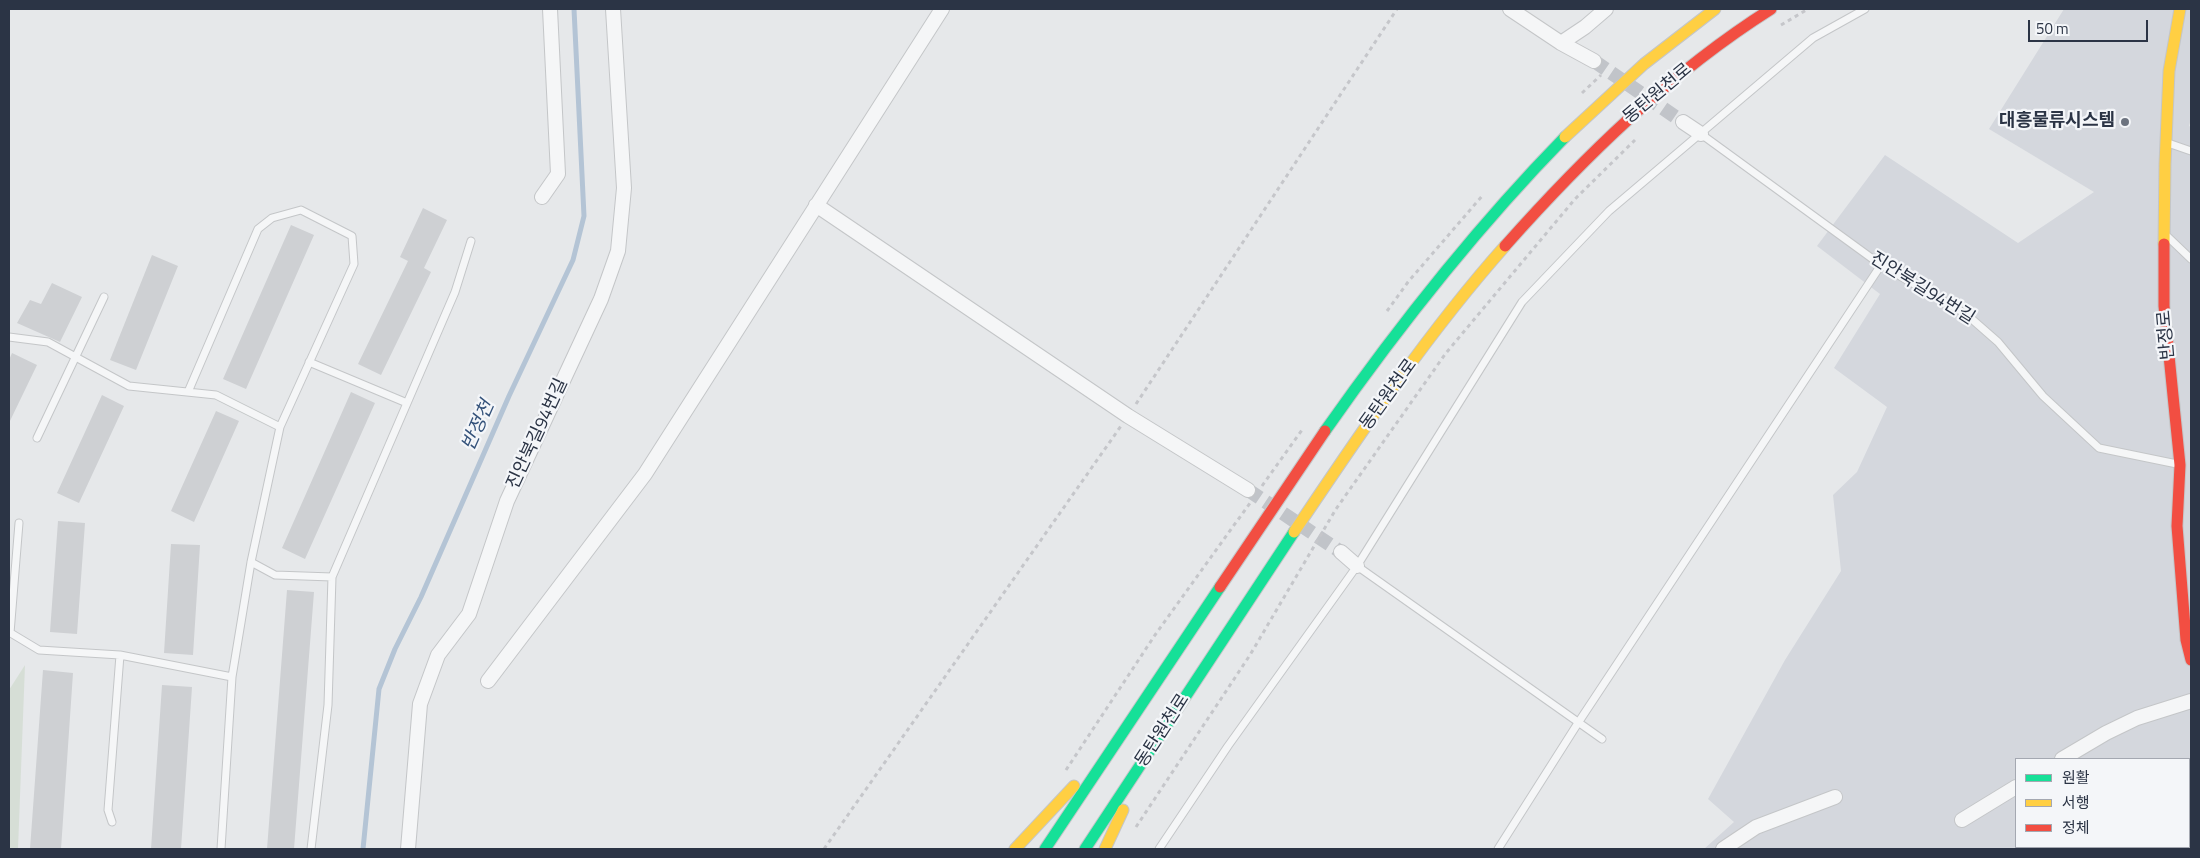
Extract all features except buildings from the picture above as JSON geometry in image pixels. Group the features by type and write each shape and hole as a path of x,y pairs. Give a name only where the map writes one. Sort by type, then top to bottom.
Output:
{"main road":[{"name":"동탄원천로","path":"1045,849 1375,358 1450,261 1500,204 1605,96 1667,43 1715,9"},
{"name":"동탄원천로","path":"1085,849 1383,402 1460,299 1554,191 1611,133 1713,48 1771,9"},
{"name":"반정로","path":"2180,9 2169,71 2164,306 2180,464 2180,527 2186,640 2191,660"},
{"path":"1015,849 1048,817 1127,726"},
{"path":"1104,849 1155,744"}],"street":[{"path":"542,197 558,174 550,9"},
{"name":"진안북길94번길","path":"408,849 420,704 438,655 469,614 507,501 596,308 618,251 624,188 613,9"},
{"path":"488,681 645,474 942,9"},
{"path":"1510,9 1562,43 1594,61"},
{"path":"1562,43 1606,9"},
{"name":"진안북길94번길","path":"1683,122 1701,134"},
{"path":"816,205 1128,416 1248,490"},
{"path":"1341,552 1356,566"},
{"path":"2064,758 2106,733 2137,718 2191,701"},
{"path":"1962,820 2015,788"},
{"path":"1723,849 1756,827 1835,797"}],"lane":[{"path":"1158,849 1233,738 1356,566 1522,302 1609,211 1813,38 1864,9"},
{"name":"진안북길94번길","path":"1701,134 1881,265 1966,314 1998,342 2043,396 2098,448 2180,464"},
{"path":"2166,142 2191,151"},
{"path":"188,392 258,229 272,218 301,210 352,236 354,264 280,427 251,562 232,677 221,849"},
{"path":"2165,233 2191,259"},
{"path":"311,849 328,705 332,577 455,292 471,241"},
{"path":"1498,849 1578,723 1881,265"},
{"path":"36,438 104,297"},
{"path":"9,337 48,342 129,386 216,395 280,427"},
{"path":"309,362 407,403"},
{"path":"19,523 9,633 39,650 120,655 232,677"},
{"path":"251,562 275,575 332,577"},
{"path":"1356,566 1602,739"},
{"path":"112,822 108,810 120,655"}],"path":[{"path":"824,849 1128,416 1396,9"},
{"path":"1778,27 1808,9"},
{"path":"1132,833 1250,655 1336,509 1446,353 1575,199 1638,136"}],"shaded area":[{"path":"2064,9 2191,9 2191,119 2189,126 2191,127 2191,849 1704,849 1734,822 1708,799 1785,660 1841,571 1833,495 1857,472 1887,407 1834,368 1880,294 1817,246 1885,155 2018,243 2094,192 1989,129"},
{"path":"25,665 18,849 9,849 9,690"}],"waterway":[{"name":"반정천","path":"363,849 379,689 395,649 421,597 509,396 573,260 584,216 574,9"}],"tunnel":[{"path":"1594,61 1683,122"},
{"path":"1248,490 1341,552"}],"traffic: fast":[{"path":"1325,431 1439,279 1500,207 1565,137"},
{"path":"1085,849 1294,532"},
{"path":"1045,849 1220,587"}],"traffic: slow":[{"path":"1565,137 1644,64 1715,9"},
{"path":"2164,244 2169,71 2180,9"},
{"path":"1294,532 1421,350 1448,314 1505,246"},
{"path":"1015,849 1074,786"},
{"path":"1105,849 1123,810"}],"traffic: jam":[{"path":"1505,246 1566,180 1630,118 1698,61 1771,9"},
{"path":"2164,244 2164,306 2180,465 2177,526 2186,640 2191,660"},
{"path":"1220,587 1325,431"}],"place":[{"name":"대흥물류시스템","path":"2125,122"}]}
